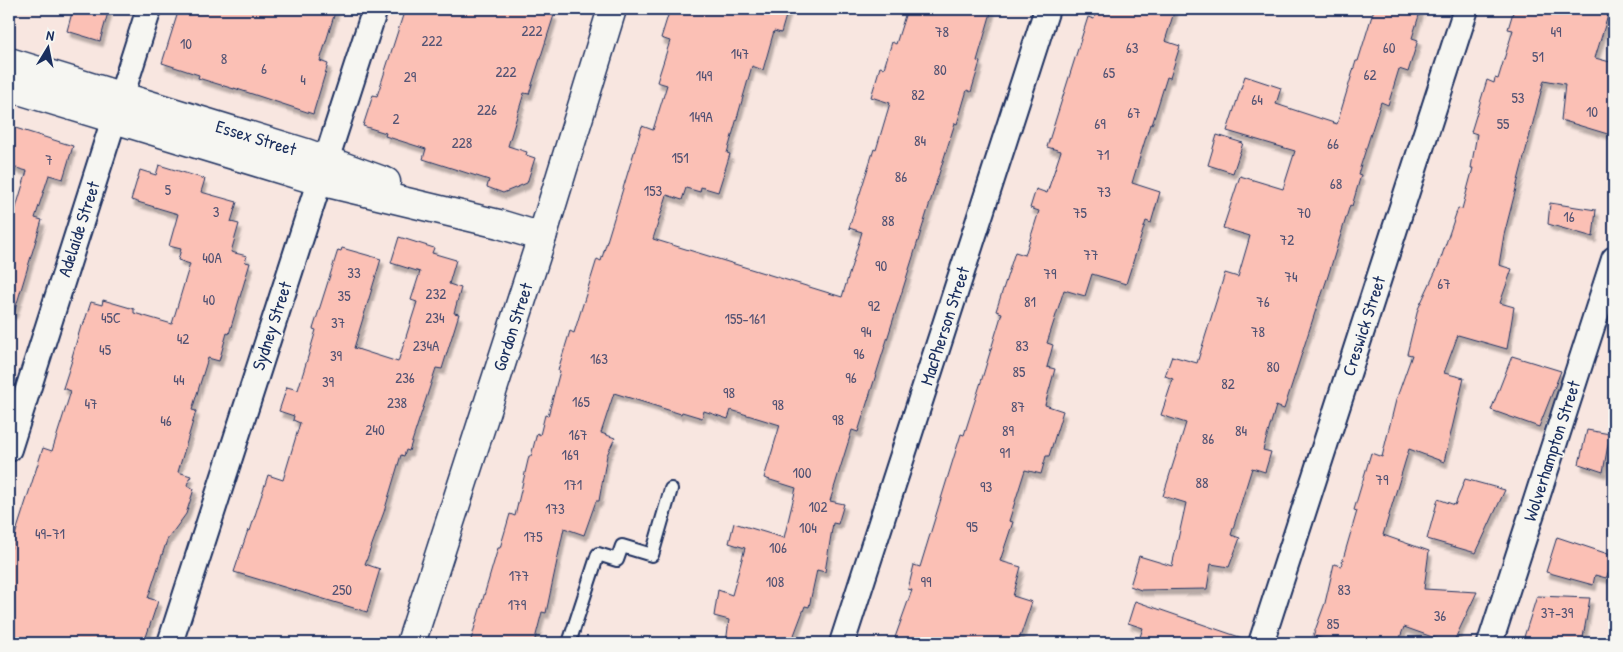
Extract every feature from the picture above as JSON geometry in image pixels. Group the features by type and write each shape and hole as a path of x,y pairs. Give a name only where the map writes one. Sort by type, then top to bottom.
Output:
{"street":[{"name":"Adelaide Street","path":"9,449 149,9"},
{"name":"Sydney Street","path":"170,643 374,9"},
{"name":"Gordon Street","path":"411,643 542,237 612,9"},
{"name":"MacPherson Street","path":"842,643 1047,9"},
{"name":"Creswick Street","path":"1261,643 1466,9"},
{"name":"Essex Street","path":"9,62 118,108 542,237"},
{"name":"Essex Street","path":"9,87 118,108"},
{"name":"Wolverhampton Street","path":"1490,643 1614,260"}],"lane":[{"path":"569,643 598,554 617,560 622,546 652,555 671,489"}],"building":[{"path":"73,9 109,9 100,41 67,31"},
{"path":"179,9 336,9 320,61 328,64 313,114 198,78 199,75 162,63"},
{"path":"405,9 536,9 554,15 529,94 524,93 508,146 527,152 526,155 535,158 527,183 503,193 487,187 489,180 423,159 426,149 385,136 386,133 363,126 373,95 377,96"},
{"path":"670,9 788,9 781,33 774,31 763,70 752,66 727,153 730,154 718,192 701,187 700,192 686,188 682,200 667,195 653,239 842,297 862,232 849,228 890,103 871,97 880,67 884,68 892,42 896,44 907,9 992,9 977,61 980,62 971,92 967,90 957,124 955,123 858,432 852,430 830,501 844,504 838,524 833,523 825,572 817,570 809,607 805,606 791,643 726,643 729,620 714,616 718,590 732,595 745,548 729,543 734,523 784,538 796,488 764,478 780,425 731,410 728,419 704,411 702,418 682,412 681,414 614,393 601,433 615,438 607,455 599,501 596,501 584,535 564,528 546,613 542,612 534,643 470,643 510,514 515,516 529,456 531,456 537,433 540,435 545,415 548,416 560,371 558,370 570,331 574,333 597,259 601,261 642,126 653,130 667,85 657,82 670,41 661,38"},
{"path":"1097,9 1175,9 1165,41 1180,46 1170,78 1167,77 1152,125 1150,124 1132,183 1160,192 1151,223 1146,221 1126,284 1092,274 1085,296 1064,290 1047,343 1053,345 1047,367 1055,369 1045,405 1063,411 1049,456 1046,456 1041,474 1025,470 1009,521 1013,522 1000,561 1021,567 1013,596 1032,602 1018,643 893,643 912,590 908,589 914,565 920,567 961,434 964,435 981,382 1002,313 996,311 1015,252 1025,255 1039,211 1030,208 1036,189 1047,193 1061,151 1047,147 1088,17 1094,19"},
{"path":"1374,9 1421,9 1412,38 1418,40 1408,72 1399,69 1388,105 1381,102 1358,174 1361,175 1352,206 1350,205 1284,409 1276,406 1263,450 1271,452 1265,472 1252,468 1231,535 1240,538 1229,567 1211,564 1207,589 1141,590 1130,586 1139,556 1172,566 1186,503 1163,496 1186,423 1161,415 1173,379 1165,376 1172,356 1197,363 1225,273 1238,277 1250,236 1223,228 1240,176 1283,189 1295,151 1227,131 1245,76 1281,88 1276,104 1337,124"},
{"path":"1514,9 1610,9 1595,58 1614,63 1614,124 1611,135 1561,120 1565,84 1544,80 1504,235 1499,265 1512,269 1500,303 1514,307 1507,349 1458,335 1444,373 1464,378 1444,462 1409,449 1383,535 1429,551 1424,589 1477,592 1453,643 1404,627 1398,643 1340,643 1313,636 1325,603 1334,564 1341,566 1357,511 1354,510 1371,453 1382,457 1396,400 1412,355 1407,354 1418,309 1439,264 1458,208 1462,209 1473,168 1471,168 1477,134 1471,132 1487,80 1494,83 1495,78 1498,79 1513,30 1508,29"},
{"path":"9,126 73,146 63,179 49,175 35,218 42,220 14,313 9,312 9,210 15,211 27,171 9,166"},
{"path":"1217,135 1243,143 1233,173 1208,165"},
{"path":"159,165 205,179 201,192 237,202 231,222 239,224 231,252 247,256 245,262 250,263 219,361 208,358 192,410 196,411 178,472 191,476 187,485 194,489 186,514 167,540 148,598 158,601 144,643 9,643 9,554 43,448 52,451 71,391 63,388 81,326 83,326 91,302 102,305 103,300 134,309 134,313 172,324 190,264 178,260 181,249 169,246 178,214 131,200 140,170 156,175"},
{"path":"1550,203 1596,210 1593,237 1548,224"},
{"path":"399,237 434,248 432,253 456,260 449,284 461,288 454,313 459,314 442,369 436,368 409,451 406,450 404,456 401,455 384,512 365,564 380,569 367,612 234,572 248,530 250,531 268,475 283,480 300,423 293,420 294,416 279,411 287,387 298,390 316,330 313,329 338,250 341,251 342,248 381,259 354,348 398,362 417,302 411,300 420,272 391,263"},
{"path":"1512,356 1561,371 1539,427 1491,410"},
{"path":"1587,430 1610,434 1603,472 1579,464"},
{"path":"1465,479 1505,490 1476,553 1427,539 1438,499 1455,505"},
{"path":"1557,537 1614,556 1614,562 1606,578 1595,575 1593,585 1546,572"},
{"path":"1537,596 1590,598 1582,643 1555,643 1524,637"},
{"path":"1135,601 1248,640 1248,643 1138,643 1143,628 1128,623"}]}
